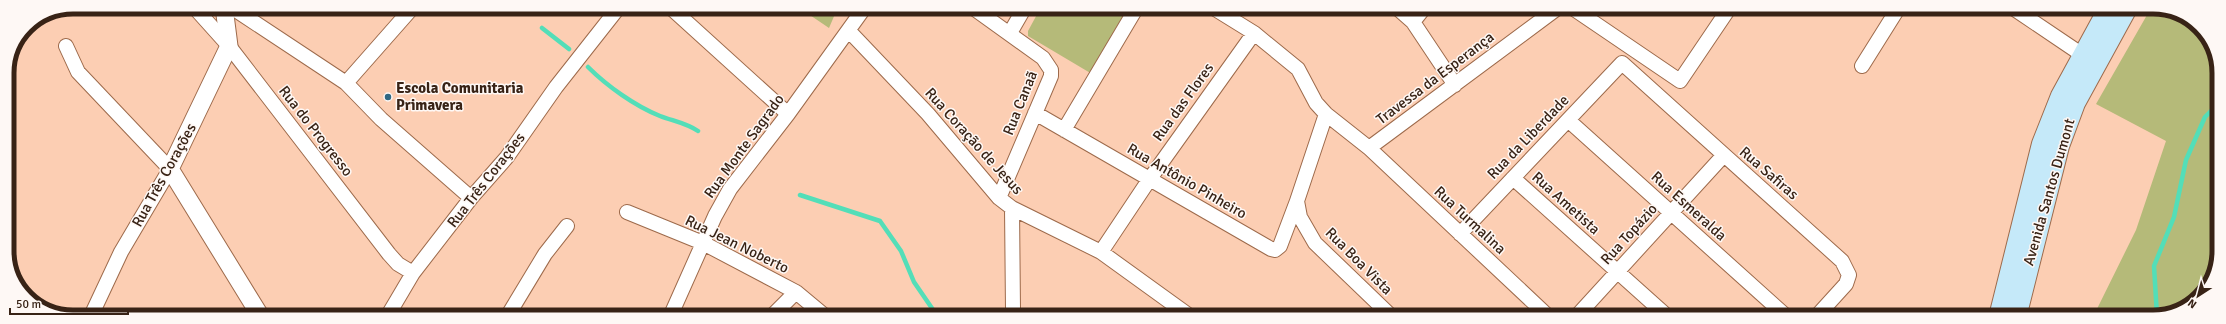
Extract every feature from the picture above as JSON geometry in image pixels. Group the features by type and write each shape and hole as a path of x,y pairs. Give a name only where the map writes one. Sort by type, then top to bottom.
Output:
{"main road":[{"name":"Avenida Santos Dumont","path":"2018,310 2059,146 2089,59 2107,14"},
{"name":"Avenida Santos Dumont","path":"2001,310 2042,144 2061,96 2123,14"}],"street":[{"name":"Rua do Progresso","path":"200,14 229,46 389,254 398,264 413,273"},
{"path":"225,14 229,46"},
{"path":"242,14 346,83 415,149 471,198"},
{"path":"346,83 407,14"},
{"name":"Rua Três Corações","path":"391,310 413,273 471,198 507,157 556,87 613,14"},
{"path":"678,14 788,114"},
{"name":"Rua Monte Sagrado","path":"673,310 703,243 730,189 788,114 860,14"},
{"name":"Rua Canaã","path":"982,14 1043,58 1052,70 999,198"},
{"path":"1010,33 1021,14"},
{"path":"1064,130 1133,14"},
{"name":"Rua Turmalina","path":"1223,14 1254,33 1298,69 1316,103 1326,114 1369,148 1541,310"},
{"path":"1404,14 1413,22 1455,85"},
{"path":"1413,22 1419,14"},
{"name":"Travessa da Esperança","path":"1369,148 1550,14"},
{"path":"1581,14 1680,81 1725,14"},
{"path":"1862,66 1895,14"},
{"path":"2022,14 2089,59"},
{"name":"Rua Coração de Jesus","path":"849,31 928,114 999,198 1012,208 1101,252 1181,310"},
{"name":"Rua das Flores","path":"1101,252 1149,180 1254,33"},
{"path":"66,46 78,72 170,170 253,310"},
{"name":"Rua Três Corações","path":"94,310 121,252 170,170 229,46"},
{"name":"Rua da Liberdade","path":"1460,234 1622,63"},
{"name":"Rua Safiras","path":"1622,63 1723,156 1842,260 1849,275 1846,284 1822,310"},
{"name":"Rua Antônio Pinheiro","path":"1035,113 1271,249 1275,250 1280,246 1297,201"},
{"path":"1297,201 1326,114"},
{"name":"Rua Esmeralda","path":"1568,120 1778,310"},
{"name":"Rua Topázio","path":"1583,310 1723,156"},
{"name":"Rua Ametista","path":"1513,178 1660,310"},
{"name":"Rua Boa Vista","path":"1297,201 1300,217 1315,243 1385,310"},
{"path":"1012,208 1013,310"},
{"name":"Rua Jean Noberto","path":"628,212 703,243 796,292 818,310"},
{"path":"511,310 545,254 567,226"},
{"path":"778,310 796,292"}],"green space":[{"path":"808,14 835,14 829,28"},
{"path":"1037,14 1128,14 1092,74 1028,36 1028,31"},
{"path":"2148,14 2168,16 2179,20 2192,29 2204,44 2211,62 2212,73 2212,251 2210,266 2200,287 2192,295 2172,307 2153,310 2096,310 2136,230 2166,141 2096,104"}],"waterway":[{"path":"542,28 569,49"},
{"path":"588,67 613,88 641,107 698,131"},
{"path":"2157,310 2154,266 2174,217 2186,160 2205,117 2212,110"},
{"path":"800,195 880,221 901,251 914,282 933,310"}],"place":[{"name":"Escola Comunitaria Primavera","path":"388,97"}]}
